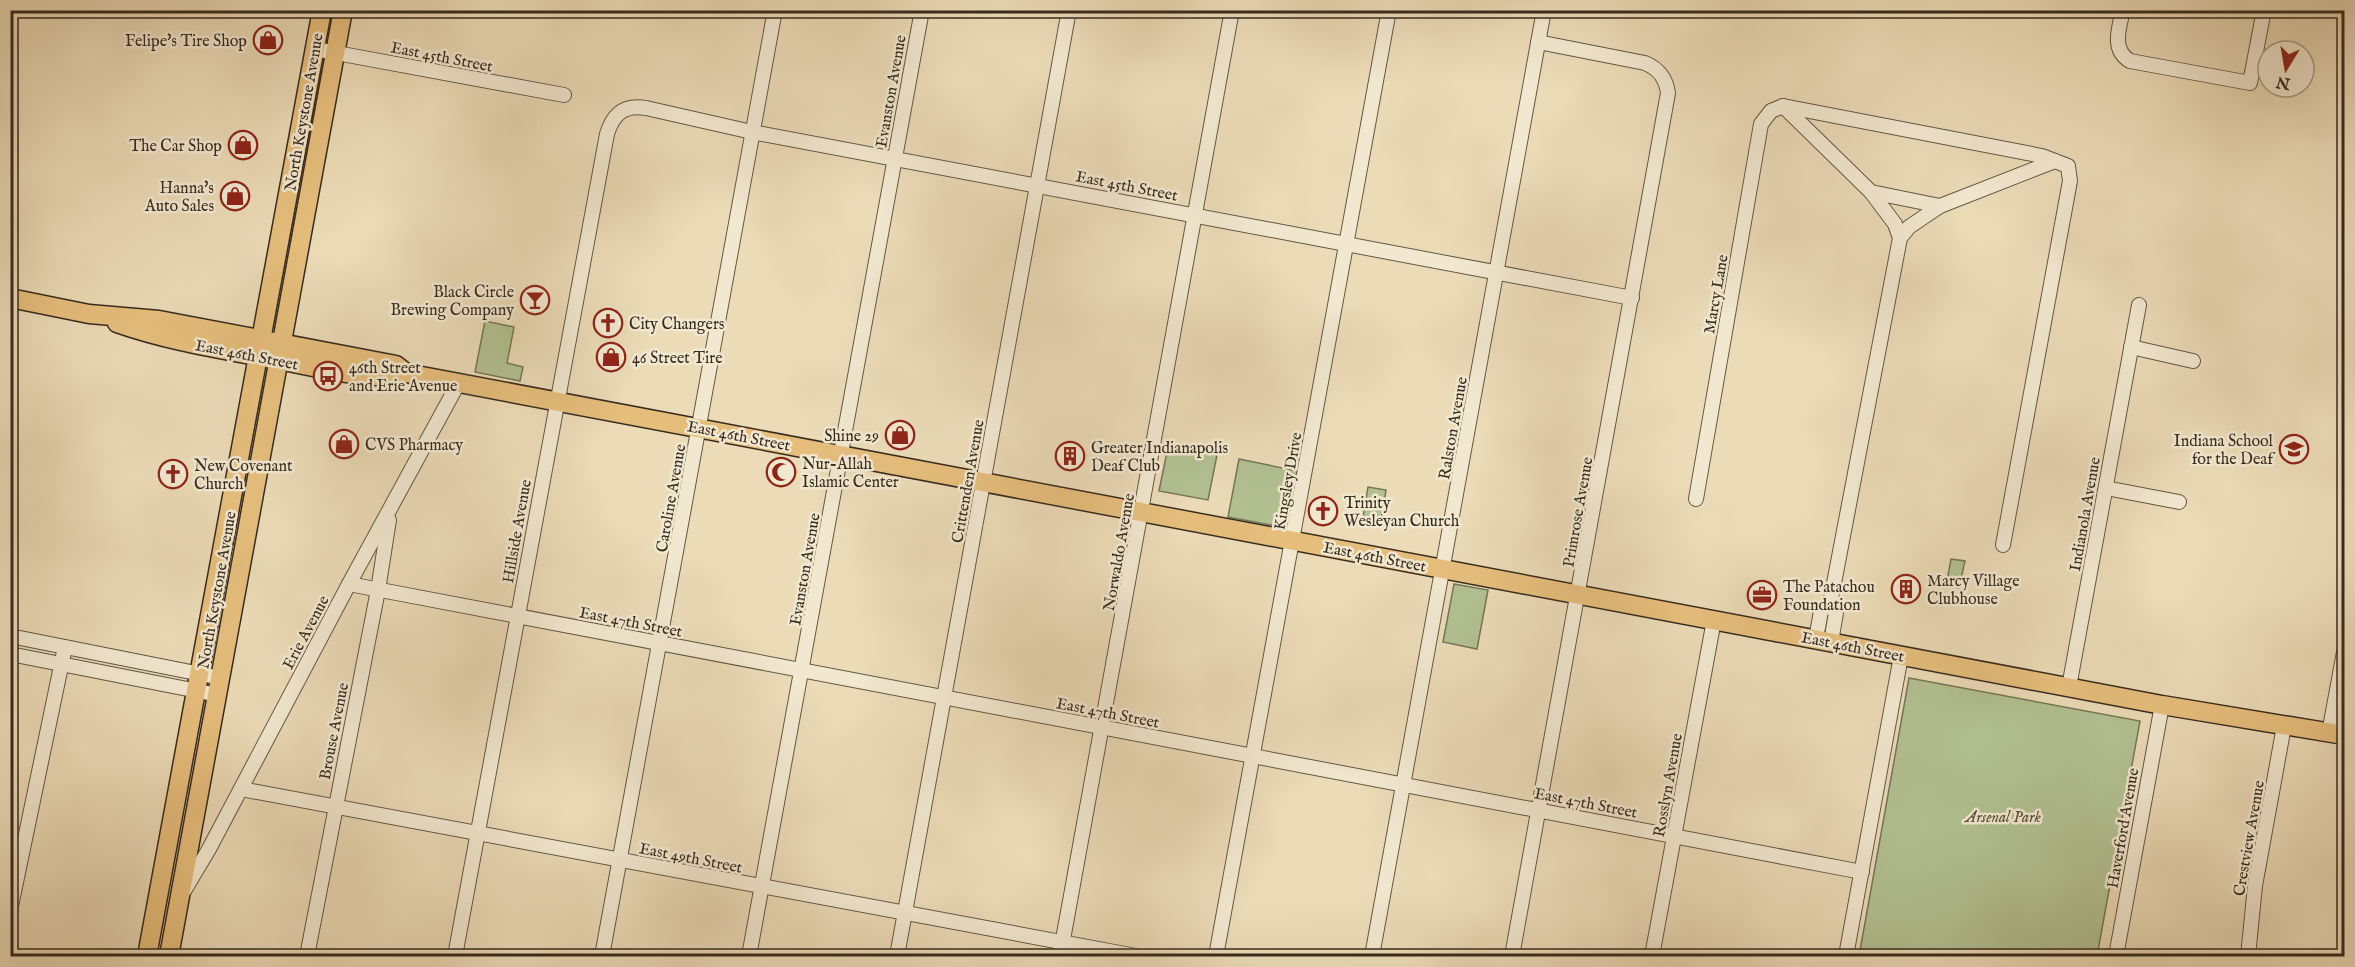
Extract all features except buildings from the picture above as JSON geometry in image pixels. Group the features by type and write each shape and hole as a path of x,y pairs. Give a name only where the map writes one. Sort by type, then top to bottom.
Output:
{"main road":[{"name":"North Keystone Avenue","path":"147,957 322,10"},
{"name":"North Keystone Avenue","path":"169,957 343,10"},
{"name":"East 46th Street","path":"10,298 89,314 159,320 281,352 396,365 406,373 2162,705 2337,734"}],"street":[{"name":"Caroline Avenue","path":"602,957 776,10"},
{"name":"Evanston Avenue","path":"750,957 922,10"},
{"name":"Crittenden Avenue","path":"897,957 1069,10"},
{"name":"Norwaldo Avenue","path":"1061,950 1232,10"},
{"name":"Kingsley Drive","path":"1216,957 1389,10"},
{"name":"Ralston Avenue","path":"1372,957 1544,10"},
{"path":"2123,10 2117,45 2123,57 2130,61 2250,83 2264,10"},
{"name":"Primrose Avenue","path":"1512,957 1668,97 1667,84 1653,66 1538,42"},
{"name":"East 45th Street","path":"315,49 564,95"},
{"path":"1783,106 2042,156 2068,166 2070,181 2003,545"},
{"path":"1783,106 1871,192 1895,224 1900,238"},
{"name":"Marcy Lane","path":"1696,498 1761,124 1772,111 1783,106"},
{"name":"East 45th Street","path":"617,113 631,107 641,107 752,132 1038,184 1632,298"},
{"name":"Hillside Avenue","path":"455,957 607,134 611,121 617,113"},
{"path":"1824,641 1836,613 1830,604 1900,238 1909,227 1940,206 2055,160"},
{"path":"1871,192 1940,206"},
{"name":"Indianola Avenue","path":"2070,687 2139,305"},
{"path":"2132,347 2193,361"},
{"name":"Erie Avenue","path":"180,898 241,789 459,382"},
{"path":"2106,488 2179,502"},
{"name":"Brouse Avenue","path":"307,957 378,590 390,512"},
{"name":"East 47th Street","path":"349,584 1862,872"},
{"name":"Rosslyn Avenue","path":"1652,957 1714,620"},
{"path":"10,636 65,647 199,682"},
{"path":"10,911 65,647"},
{"path":"2337,734 2344,652"},
{"path":"10,654 62,664 220,686"},
{"path":"1846,957 1901,656"},
{"name":"Haverford Avenue","path":"2116,957 2162,705"},
{"name":"Crestview Avenue","path":"2248,957 2255,886 2284,726"},
{"name":"East 49th Street","path":"241,789 905,913 1061,950 1136,957"}],"green space":[{"path":"485,321 514,327 507,363 523,367 520,381 475,372"},
{"path":"1175,447 1217,455 1208,500 1159,491 1167,452 1174,453"},
{"path":"1239,459 1297,471 1287,528 1228,517"},
{"path":"1368,487 1386,490 1380,526 1362,523"},
{"path":"1951,559 1965,561 1959,588 1946,586"},
{"path":"1454,584 1488,590 1477,649 1443,642"},
{"name":"Arsenal Park","path":"1909,678 2140,721 2097,956 1859,956"}],"place":[{"name":"Felipe's Tire Shop","path":"268,40"},
{"name":"The Car Shop","path":"243,145"},
{"name":"Hanna's Auto Sales","path":"235,196"},
{"name":"Black Circle Brewing Company","path":"535,300"},
{"name":"City Changers","path":"608,323"},
{"name":"46 Street Tire","path":"611,357"},
{"name":"46th Street and Erie Avenue","path":"328,376"},
{"name":"Shine 29","path":"900,435"},
{"name":"CVS Pharmacy","path":"344,444"},
{"name":"Indiana School for the Deaf","path":"2294,449"},
{"name":"Greater Indianapolis Deaf Club","path":"1070,456"},
{"name":"Nur-Allah Islamic Center","path":"781,472"},
{"name":"New Covenant Church","path":"173,474"},
{"name":"Trinity Wesleyan Church","path":"1323,511"},
{"name":"Marcy Village Clubhouse","path":"1906,589"},
{"name":"The Patachou Foundation","path":"1762,595"}]}
